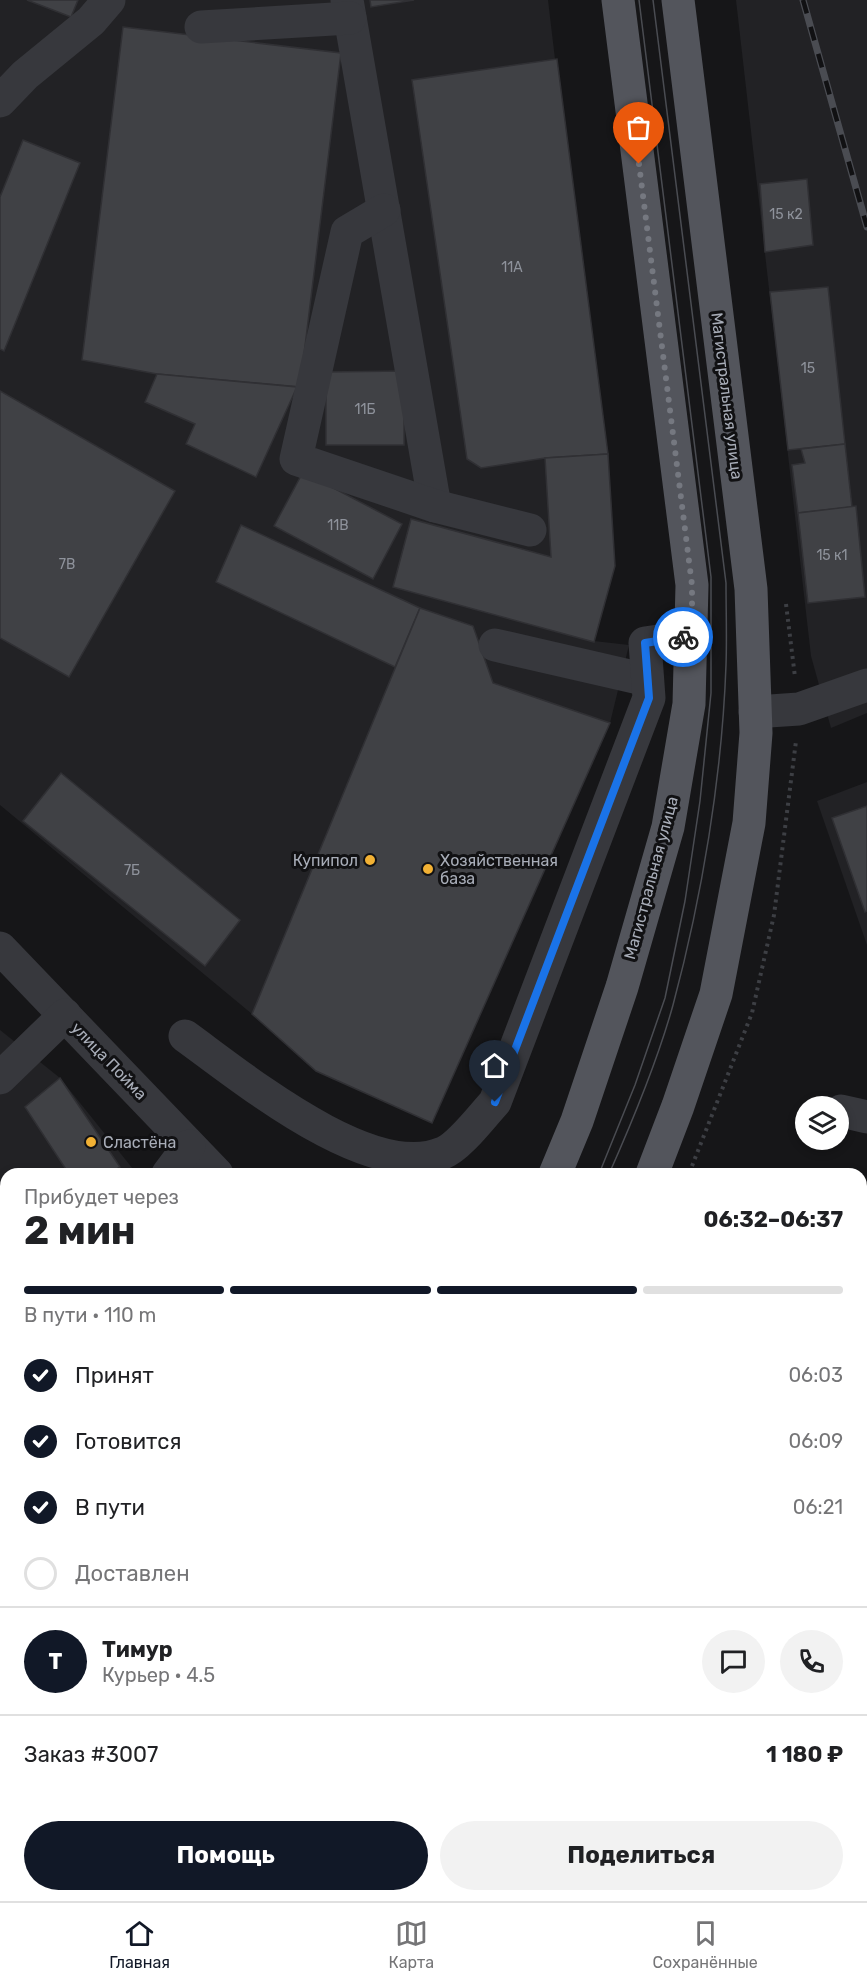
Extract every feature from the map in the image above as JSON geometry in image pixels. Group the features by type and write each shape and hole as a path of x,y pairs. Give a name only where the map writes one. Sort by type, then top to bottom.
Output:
{"main road":[{"name":"Магистральная улица","path":"557,1168 577,1121 622,987 668,827 689,704 692,585 618,0"},
{"name":"Магистральная улица","path":"654,1168 716,993 749,823 756,734 751,589 678,0"}],"street":[{"path":"0,101 25,75 91,21 109,0"},
{"path":"201,27 349,9 435,506"},
{"path":"384,210 346,232 296,459 435,506 530,530"},
{"path":"185,1036 308,1122 357,1146 416,1159 445,1153 495,1102 649,698 645,643 692,636"},
{"path":"495,645 647,680"},
{"path":"755,712 799,709 867,685"},
{"name":"улица Пойма","path":"0,948 212,1168"},
{"path":"0,1078 65,1015"},
{"path":"172,1168 189,1146"}],"shaded area":[{"path":"0,0 345,0 315,266 346,0 548,0 615,566 594,641 629,645 610,723 432,1123 316,1071 252,1014 0,805"},
{"path":"736,0 867,0 867,713 831,728 811,656"},
{"path":"867,782 867,945 817,801"},
{"path":"0,1030 60,1078 132,1168 0,1168"}],"building":[{"path":"27,0 78,0 71,17"},
{"path":"370,0 414,0 371,7"},
{"path":"123,27 341,53 300,387 157,374 82,360"},
{"path":"557,59 608,454 545,458 481,468 467,459 412,80"},
{"path":"23,140 80,163 4,351 0,349 0,197"},
{"path":"807,179 813,245 765,252 760,184"},
{"path":"828,287 845,444 788,450 770,292"},
{"path":"404,371 404,445 326,445 326,372"},
{"path":"157,374 297,387 256,477 186,444 195,424 145,402"},
{"path":"0,391 175,491 69,677 0,638"},
{"path":"845,444 852,507 798,513 792,465 805,463 801,449"},
{"path":"608,454 615,566 594,642 393,587 411,519 551,557 545,458"},
{"path":"303,472 402,524 373,579 274,526"},
{"path":"856,506 865,597 808,603 798,513"},
{"path":"241,525 420,608 395,667 216,582"},
{"name":"Хозяйственная база","path":"420,608 473,626 493,683 610,723 432,1123 316,1071 252,1014"},
{"path":"61,773 240,920 205,966 23,821"},
{"path":"867,806 867,911 865,912 832,818"},
{"path":"60,1078 120,1167 65,1168 25,1107"}],"tram line":[{"path":"601,1168 635,1085 665,998 685,901 700,801 711,693 711,577 639,0"},
{"path":"612,1168 636,1112 667,1027 693,922 715,793 726,665 726,583 653,0"}],"railway":[{"path":"803,0 867,227"}],"way so far":[{"path":"639,164 692,585 692,636 683,637"}],"place":[{"name":"Купипол","path":"370,860"},
{"name":"Хозяйственная база","path":"428,869"},
{"name":"Сластёна","path":"91,1142"}],"route":[{"path":"495,1102 649,698 645,643 683,637"}]}
